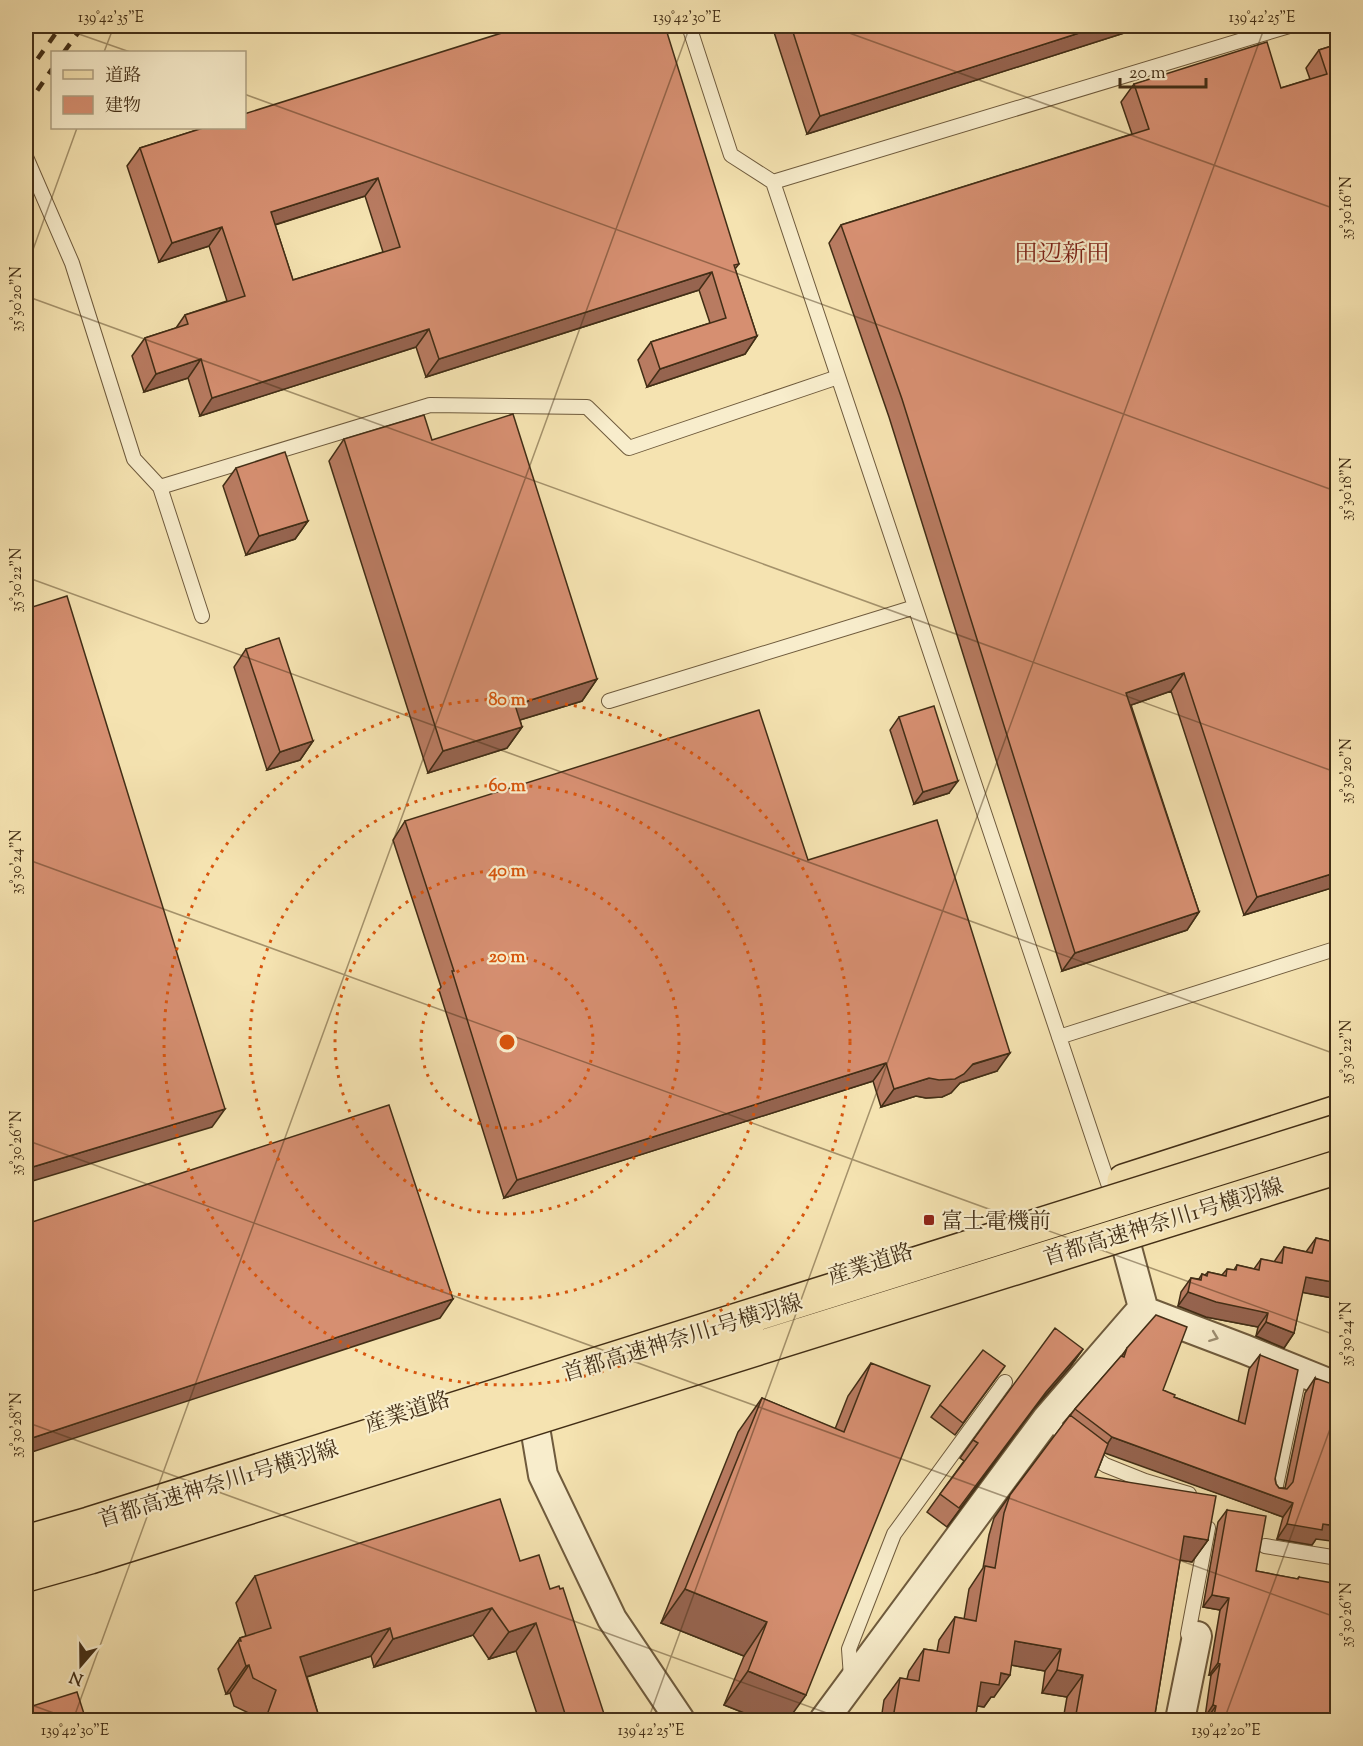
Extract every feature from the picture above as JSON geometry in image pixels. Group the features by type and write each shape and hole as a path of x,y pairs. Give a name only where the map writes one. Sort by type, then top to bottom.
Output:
{"main road":[{"name":"産業道路","path":"26,1533 527,1372 1112,1193 1338,1112"},
{"name":"首都高速神奈川1号横羽線","path":"26,1542 1338,1131"},
{"name":"首都高速神奈川1号横羽線","path":"26,1575 1338,1169"},
{"path":"26,1584 328,1490 535,1432 1124,1236 1338,1169"}],"street":[{"path":"1112,1193 1144,1309"},
{"path":"1144,1309 1338,1387"},
{"path":"824,1720 1046,1420 1144,1309"},
{"path":"527,1372 543,1475 612,1619 680,1720"},
{"path":"1180,1720 1197,1636"}],"lane":[{"path":"689,26 731,155 773,182 1112,1193"},
{"path":"773,182 1289,26"},
{"path":"26,157 72,263 135,459 160,487 202,616"},
{"path":"160,487 430,405 587,407 629,448 838,376"},
{"path":"609,701 915,607"},
{"path":"1059,1037 1338,948"},
{"path":"1274,1495 1300,1371"},
{"path":"851,1684 849,1649 894,1534 1005,1382"},
{"path":"1046,1420 1105,1465 1145,1481 1202,1498"},
{"path":"1197,1636 1188,1634 1211,1513"},
{"path":"1265,1546 1338,1558"}],"building":[{"path":"524,26 665,26 739,264 734,265 757,336 660,369 651,342 726,318 712,272 439,359 429,329 212,398 201,359 156,374 145,338 188,324 185,315 245,296 222,227 172,243 140,148 200,129 246,129 246,113","holes":["378,178 400,247 293,280 271,212"]},
{"path":"791,26 1101,26 820,116"},
{"path":"1267,42 1281,88 1327,74 1319,50 1338,44 1338,872 1257,897 1184,673 1126,693 1199,912 1075,953 902,399 841,225 1149,129 1134,84"},
{"path":"513,414 597,679 515,705 522,727 443,751 344,439 424,415 432,440"},
{"path":"285,452 308,521 259,536 236,468"},
{"path":"67,596 225,1109 26,1169 26,609"},
{"path":"279,638 313,741 280,752 246,649"},
{"path":"934,706 958,781 923,792 899,717"},
{"path":"759,710 808,860 937,820 1010,1053 973,1064 964,1074 955,1079 929,1078 894,1089 886,1063 517,1180 452,971 454,971 405,821"},
{"path":"389,1105 453,1299 26,1440 26,1224"},
{"path":"1316,1238 1338,1243 1338,1283 1306,1277 1294,1333 1266,1322 1268,1313 1216,1302 1188,1292 1191,1278 1201,1280 1202,1274 1207,1276 1208,1272 1226,1276 1227,1269 1236,1270 1237,1265 1259,1270 1261,1259 1282,1263 1284,1247 1312,1253"},
{"path":"1156,1315 1187,1327 1163,1390 1175,1395 1174,1397 1245,1424 1260,1355 1298,1370 1275,1479 1279,1488 1287,1489 1293,1482 1315,1378 1338,1386 1338,1526 1323,1524 1322,1530 1287,1524 1293,1503 1112,1437 1075,1409 1121,1356 1124,1357 1127,1348"},
{"path":"1055,1328 1083,1349 1046,1392 959,1508 940,1494 978,1443 973,1440"},
{"path":"983,1350 1005,1366 963,1423 940,1405"},
{"path":"871,1363 930,1386 806,1695 748,1671 767,1622 685,1589 762,1398 844,1432"},
{"path":"1070,1415 1108,1444 1095,1477 1216,1496 1208,1540 1184,1536 1154,1720 1075,1720 1083,1675 1057,1670 1061,1649 1015,1641 1010,1675 1001,1673 999,1685 981,1682 975,1720 893,1718 900,1678 919,1681 924,1649 949,1653 955,1617 976,1621 985,1566 995,1568 1004,1513 1010,1495"},
{"path":"500,1499 520,1561 539,1555 550,1589 559,1586 560,1589 563,1588 606,1720 567,1720 536,1623 509,1632 492,1608 393,1639 390,1628 300,1657 320,1720 269,1720 267,1715 276,1690 253,1678 249,1665 246,1666 238,1641 241,1641 240,1638 271,1628 255,1576"},
{"path":"1227,1510 1266,1516 1256,1571 1338,1584 1338,1720 1213,1720 1216,1706 1213,1705 1220,1664 1218,1663 1229,1598 1212,1595"},
{"path":"77,1692 86,1720 26,1720 26,1708"}],"railway":[{"path":"26,75 61,26"},
{"path":"65,51 83,26"},
{"path":"26,107 51,70"}],"place":[{"name":"富士電機前","path":"929,1220"}],"district":[{"name":"田辺新田","path":"1062,253"}]}
